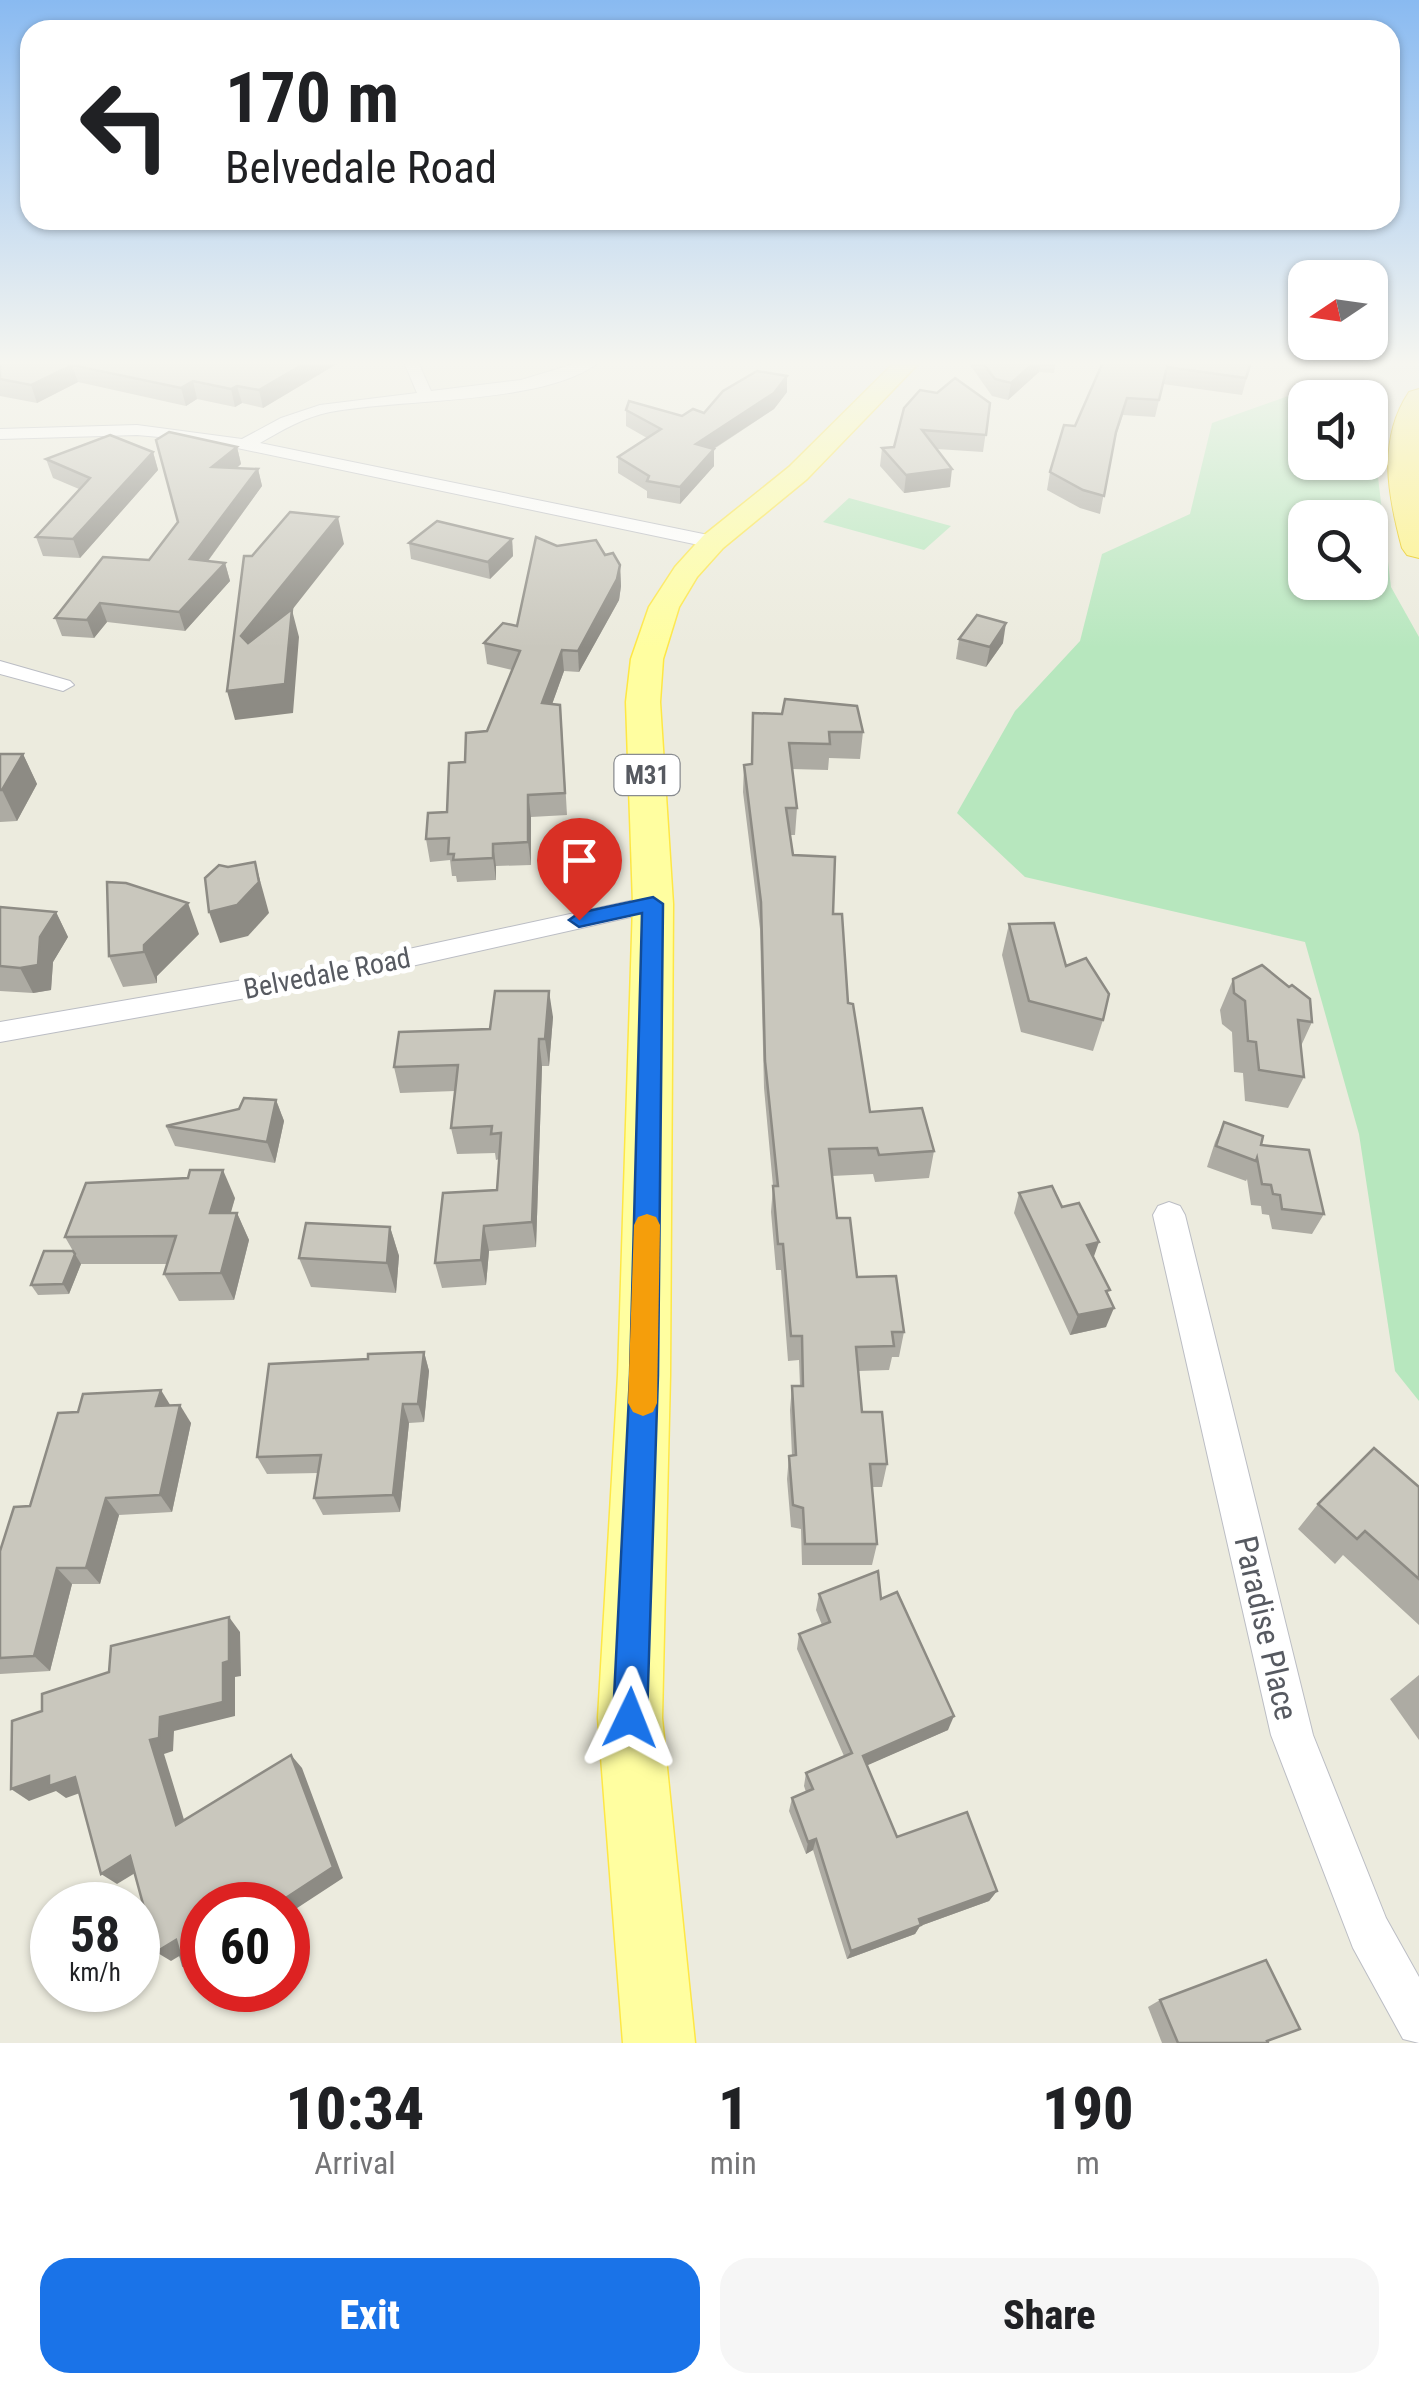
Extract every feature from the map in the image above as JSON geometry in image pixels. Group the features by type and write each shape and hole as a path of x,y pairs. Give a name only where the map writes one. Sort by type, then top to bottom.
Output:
{"highway":[{"path":"1401,457 1406,506 1419,548"}],"main road":[{"name":"M31","path":"659,2043 630,1718 644,1375 653,904 643,702 647,659 664,607 684,572 712,542 813,457"}],"street":[{"path":"309,457 712,542"},
{"path":"0,667 63,685"},
{"name":"Belvedale Road","path":"0,1032 358,969 653,904"},
{"name":"Paradise Place","path":"1169,1215 1292,1735 1369,1932 1419,2022"}],"green space":[{"path":"1204,457 1288,457 1288,480 1378,480 1381,500 1288,500 1288,600 1388,600 1388,562 1391,587 1419,637 1419,1401 1395,1371 1359,1134 1305,942 1025,877 957,813 1015,711 1080,641 1102,554 1190,514"},
{"path":"849,498 951,526 924,550 823,522"}],"building":[{"path":"148,457 73,539 36,537 90,478 46,459"},
{"path":"161,457 224,457 212,467 258,469 190,559 225,563 179,612 100,603 87,620 55,618 103,557 149,560 178,522"},
{"path":"619,457 707,457 680,487 647,481 649,476"},
{"path":"890,457 943,457 952,469 906,475"},
{"path":"1054,457 1111,457 1104,496 1083,490 1050,472"},
{"path":"290,512 338,517 241,636 248,643 292,609 285,684 227,691 244,556 252,556"},
{"path":"437,521 512,539 488,562 409,543"},
{"path":"536,537 557,546 596,540 605,555 613,553 620,565 617,579 578,651 562,650 542,703 560,705 565,793 528,795 528,842 493,844 493,858 453,860 454,854 448,854 449,838 426,839 428,813 447,812 449,763 465,762 466,733 487,731 520,651 484,643 503,623 517,626"},
{"path":"977,615 1006,623 990,647 959,639"},
{"path":"785,699 857,706 863,732 829,732 830,744 789,743 797,808 786,808 793,855 835,857 833,914 842,914 848,1003 853,1004 870,1112 922,1108 934,1151 879,1155 877,1148 829,1149 837,1218 850,1218 857,1277 896,1276 904,1332 892,1332 894,1346 856,1347 862,1412 882,1412 887,1464 870,1464 877,1544 805,1544 803,1508 793,1505 789,1456 796,1455 792,1386 803,1386 802,1336 791,1336 783,1244 778,1244 773,1186 778,1186 765,1061 761,902 744,765 752,764 753,713 782,714"},
{"path":"0,754 23,754 2,790 0,790"},
{"path":"255,862 259,882 237,905 209,912 205,878 219,865"},
{"path":"107,882 126,883 188,903 144,945 144,952 109,956"},
{"path":"0,907 56,912 40,937 38,965 0,966"},
{"path":"1054,923 1066,966 1086,958 1109,994 1103,1020 1029,1001 1009,924"},
{"path":"1262,965 1310,999 1312,1022 1298,1020 1304,1077 1259,1070 1256,1042 1248,1041 1245,1001 1234,993 1233,979"},
{"path":"495,991 549,991 545,1039 539,1039 532,1222 484,1226 481,1260 435,1263 443,1193 497,1190 501,1133 491,1134 492,1126 451,1128 458,1065 394,1067 399,1032 490,1029"},
{"path":"244,1098 276,1100 267,1142 166,1126 239,1109"},
{"path":"1224,1122 1263,1136 1261,1145 1309,1150 1324,1214 1282,1209 1280,1195 1273,1194 1271,1185 1262,1184 1257,1158 1256,1161 1216,1146"},
{"path":"190,1170 223,1170 210,1213 237,1213 221,1273 164,1274 176,1236 65,1237 86,1183 188,1178"},
{"path":"1052,1186 1062,1207 1079,1203 1099,1242 1087,1245 1110,1290 1106,1291 1114,1308 1078,1315 1019,1193"},
{"path":"306,1223 390,1227 387,1263 299,1258"},
{"path":"44,1251 75,1254 63,1284 31,1285"},
{"path":"424,1352 418,1404 403,1404 393,1495 314,1498 321,1455 257,1457 269,1364"},
{"path":"161,1390 156,1406 180,1405 160,1495 106,1498 86,1568 57,1568 34,1656 0,1658 0,1551 14,1507 30,1506 58,1413 78,1412 83,1394"},
{"path":"1374,1448 1419,1487 1419,1579 1365,1531 1357,1539 1318,1504"},
{"path":"878,1571 881,1599 897,1592 954,1716 863,1756 897,1837 967,1812 997,1891 919,1919 921,1925 851,1951 816,1839 808,1842 792,1798 813,1789 806,1773 852,1753 799,1634 830,1622 819,1594"},
{"path":"229,1617 229,1661 223,1663 223,1702 160,1717 159,1738 150,1740 176,1825 291,1755 333,1867 310,1882 180,1882 180,1954 176,1940 160,1950 160,1882 137,1882 130,1856 101,1874 75,1777 49,1786 49,1776 11,1789 12,1721 42,1711 42,1694 109,1672 111,1646"},
{"path":"1266,1960 1300,2029 1268,2043 1178,2043 1160,2000"}],"slow traffic":[{"path":"643,1403 647,1225"}],"route":[{"path":"579,920 653,904 644,1375 630,1718"}]}
